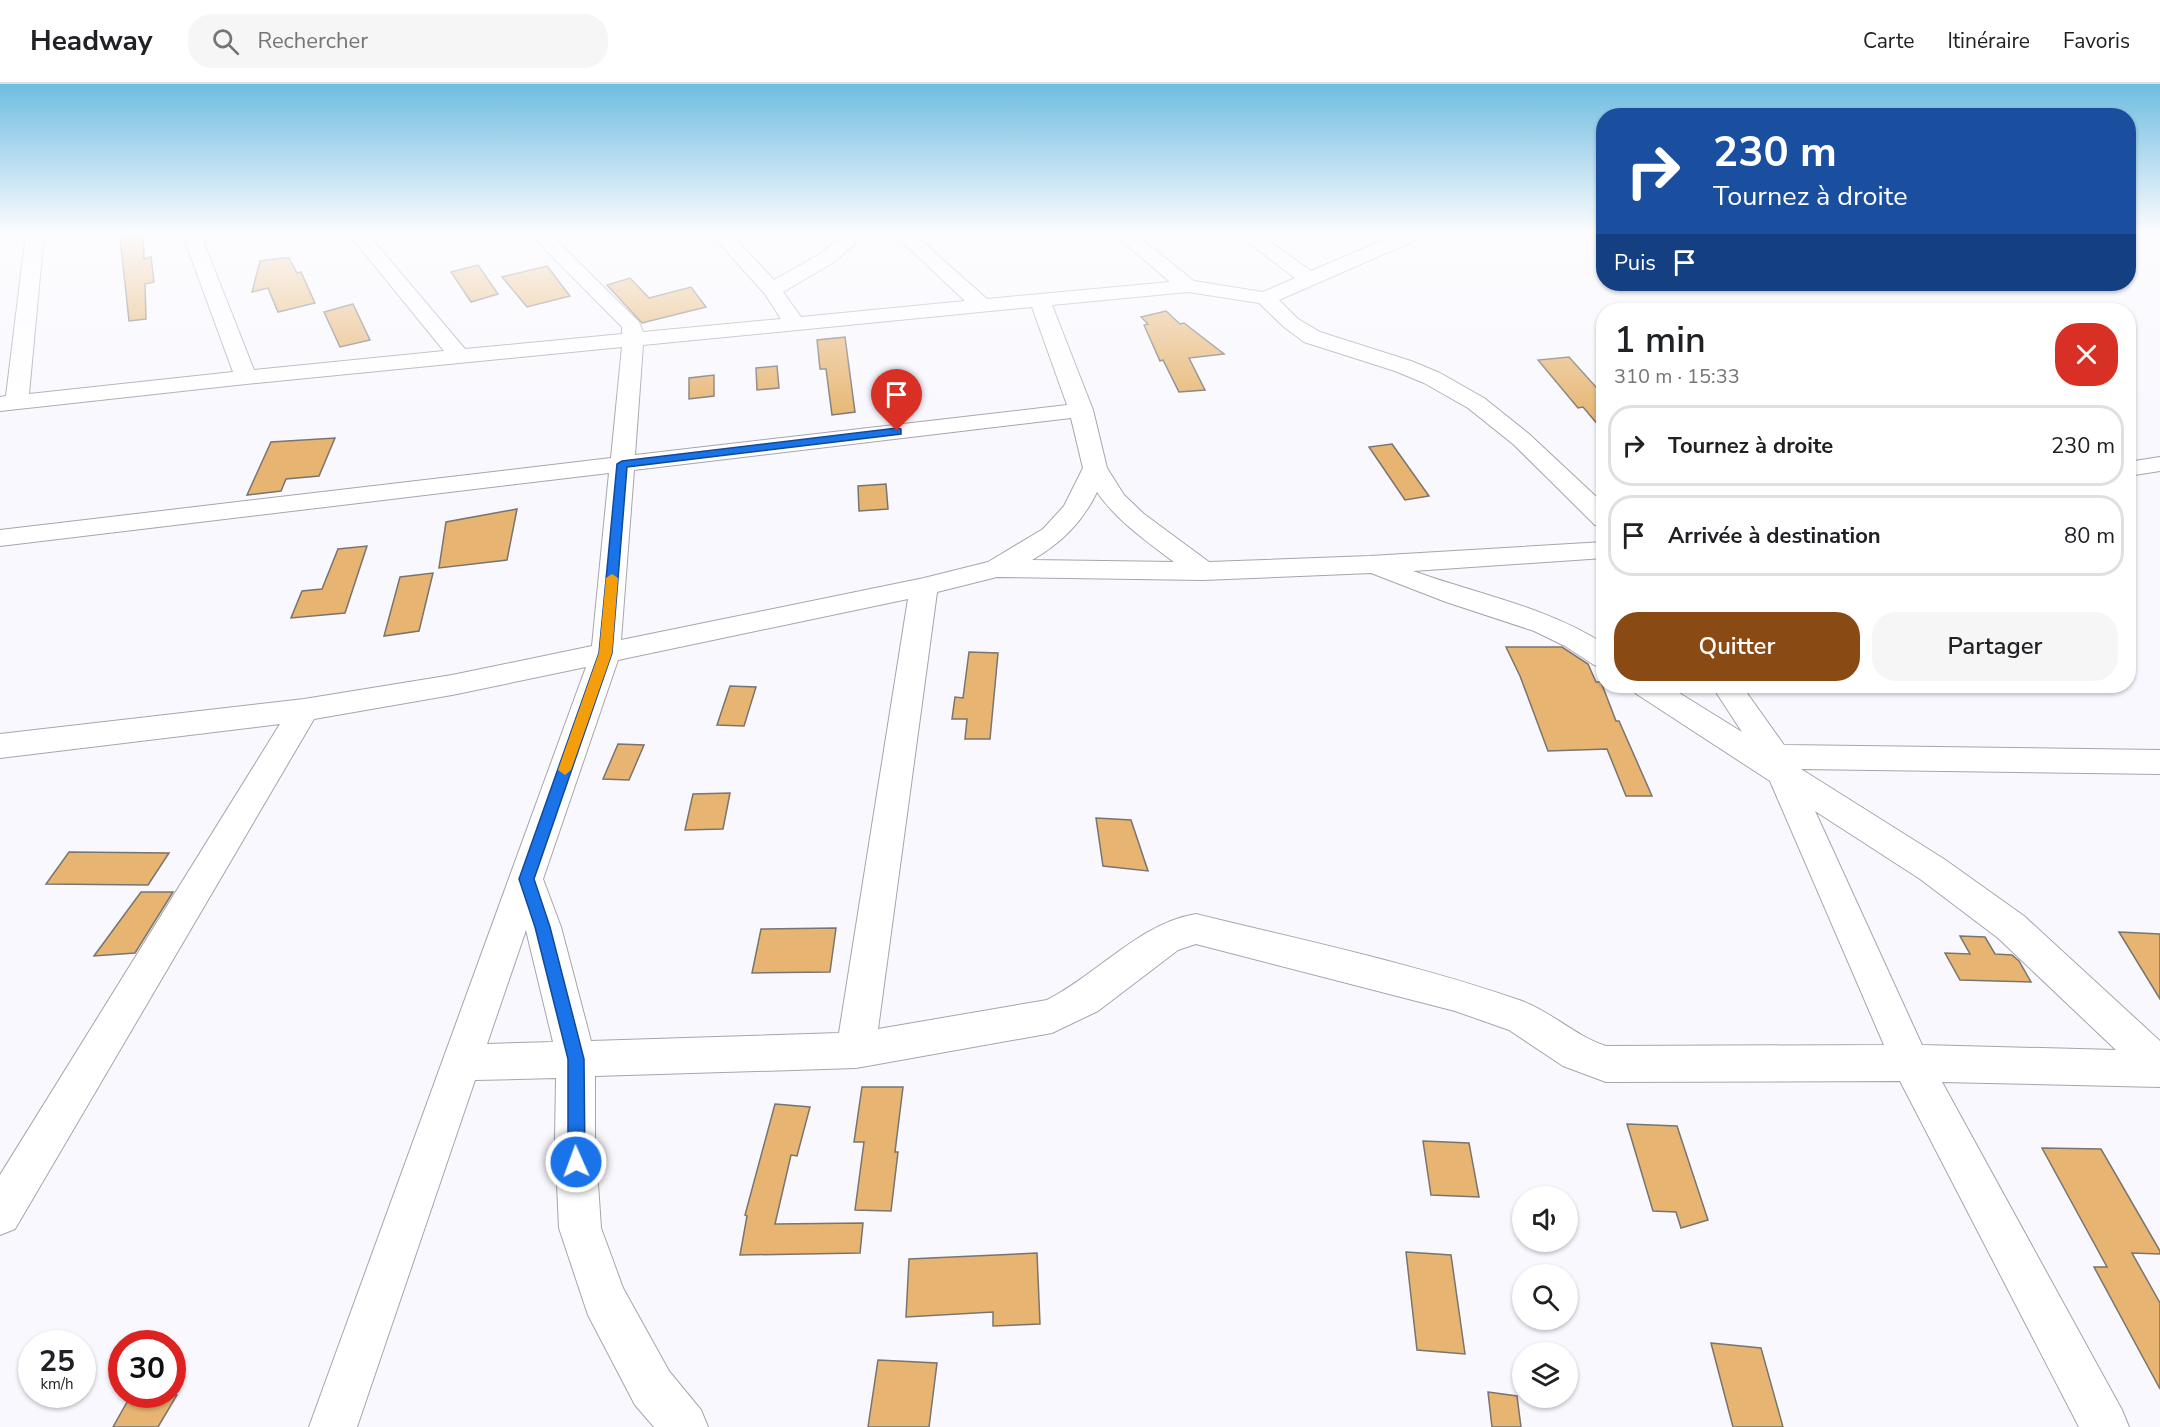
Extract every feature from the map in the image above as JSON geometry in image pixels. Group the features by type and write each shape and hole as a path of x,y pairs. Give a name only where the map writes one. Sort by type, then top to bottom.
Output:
{"street":[{"path":"25,296 9,403 246,377 461,358 1086,296"},
{"path":"215,296 246,377"},
{"path":"409,296 461,358"},
{"path":"333,1427 606,653 633,341 632,326 601,296"},
{"path":"776,296 796,325"},
{"path":"971,296 982,306"},
{"path":"1251,296 1266,298 1271,296"},
{"path":"1266,298 1291,322 1312,337 1403,366 1432,378 1476,403 1521,439 1596,511"},
{"path":"1040,300 1081,410 1095,468 1114,499 1136,520 1203,571"},
{"path":"0,538 1081,410"},
{"path":"2136,468 2160,464"},
{"path":"997,568 1063,526 1077,508 1095,468"},
{"path":"1,747 304,710 452,685 924,587 997,568 1203,571 1370,565 1596,551"},
{"path":"1370,565 1456,597 1544,624 1575,639 1596,653"},
{"path":"856,1050 924,587"},
{"path":"1658,693 1779,766 1932,869 2011,927 2160,1068"},
{"path":"1732,693 1779,766 1911,1063 2105,1427"},
{"path":"0,1214 304,710"},
{"path":"1779,766 2160,762"},
{"path":"526,879 543,927 576,1059 575,1140 580,1228 604,1299 652,1388 684,1427"},
{"path":"461,1063 856,1050 1052,1016 1085,999 1165,939 1178,932 1196,929 1455,995 1522,1018 1577,1054 1606,1064 1911,1063 2160,1068"}],"building":[{"path":"126,296 145,296 146,319 129,321"},
{"path":"271,296 312,296 315,303 278,312"},
{"path":"467,296 492,296 471,302"},
{"path":"518,296 570,296 527,307"},
{"path":"617,296 647,296 649,298 658,296 698,296 706,307 642,323"},
{"path":"353,304 370,340 340,347 324,312"},
{"path":"1166,311 1180,324 1184,323 1224,354 1189,358 1205,390 1179,392 1163,360 1160,361 1144,325 1148,324 1141,317"},
{"path":"845,337 855,412 832,415 826,369 820,369 817,340"},
{"path":"1569,357 1596,387 1596,422 1583,407 1578,408 1538,360"},
{"path":"777,366 779,388 757,390 756,368"},
{"path":"714,375 714,396 689,399 689,378"},
{"path":"335,438 319,476 286,479 281,491 247,495 271,442"},
{"path":"1392,444 1429,496 1405,500 1369,447"},
{"path":"886,484 888,509 859,511 858,486"},
{"path":"517,509 507,560 439,568 446,522"},
{"path":"367,546 345,613 291,618 302,591 322,589 338,549"},
{"path":"433,573 419,631 384,636 400,577"},
{"path":"1506,647 1562,647 1588,664 1596,682 1596,693 1605,693 1652,796 1626,796 1607,749 1548,751 1520,676"},
{"path":"969,652 998,653 990,739 965,739 967,719 952,719 955,697 963,698"},
{"path":"730,686 756,687 744,726 717,725"},
{"path":"618,744 644,745 629,780 603,779"},
{"path":"730,793 723,829 685,830 693,794"},
{"path":"1096,818 1131,820 1148,871 1103,866"},
{"path":"69,852 169,853 148,885 46,884"},
{"path":"141,892 173,892 135,953 94,956"},
{"path":"836,928 830,972 752,973 761,929"},
{"path":"2119,932 2160,934 2160,999"},
{"path":"1960,936 1985,937 1995,954 2012,955 2019,961 2031,982 1960,980 1945,953 1970,954"},
{"path":"862,1087 903,1087 891,1211 855,1210 864,1142 854,1142"},
{"path":"775,1104 810,1107 797,1156 791,1155 775,1224 863,1223 860,1253 740,1255 747,1216 745,1215"},
{"path":"1627,1124 1677,1126 1708,1220 1681,1228 1676,1212 1653,1211"},
{"path":"1423,1141 1469,1143 1479,1197 1431,1195"},
{"path":"2042,1148 2101,1149 2160,1251 2160,1254 2132,1253 2160,1303 2160,1389 2094,1267 2107,1267"},
{"path":"1406,1252 1451,1255 1465,1354 1417,1350"},
{"path":"1037,1253 1040,1324 993,1326 993,1312 906,1317 909,1259"},
{"path":"1711,1343 1761,1348 1783,1427 1733,1427"},
{"path":"878,1360 937,1363 929,1427 868,1427"},
{"path":"1488,1392 1512,1395 1512,1408 1519,1408 1521,1427 1492,1427"},
{"path":"124,1408 169,1408 158,1427 113,1427"}],"slow traffic":[{"path":"565,770 606,653 612,578"}],"route":[{"path":"576,1162 576,1059 543,927 526,879 606,653 622,464 897,431"}]}
